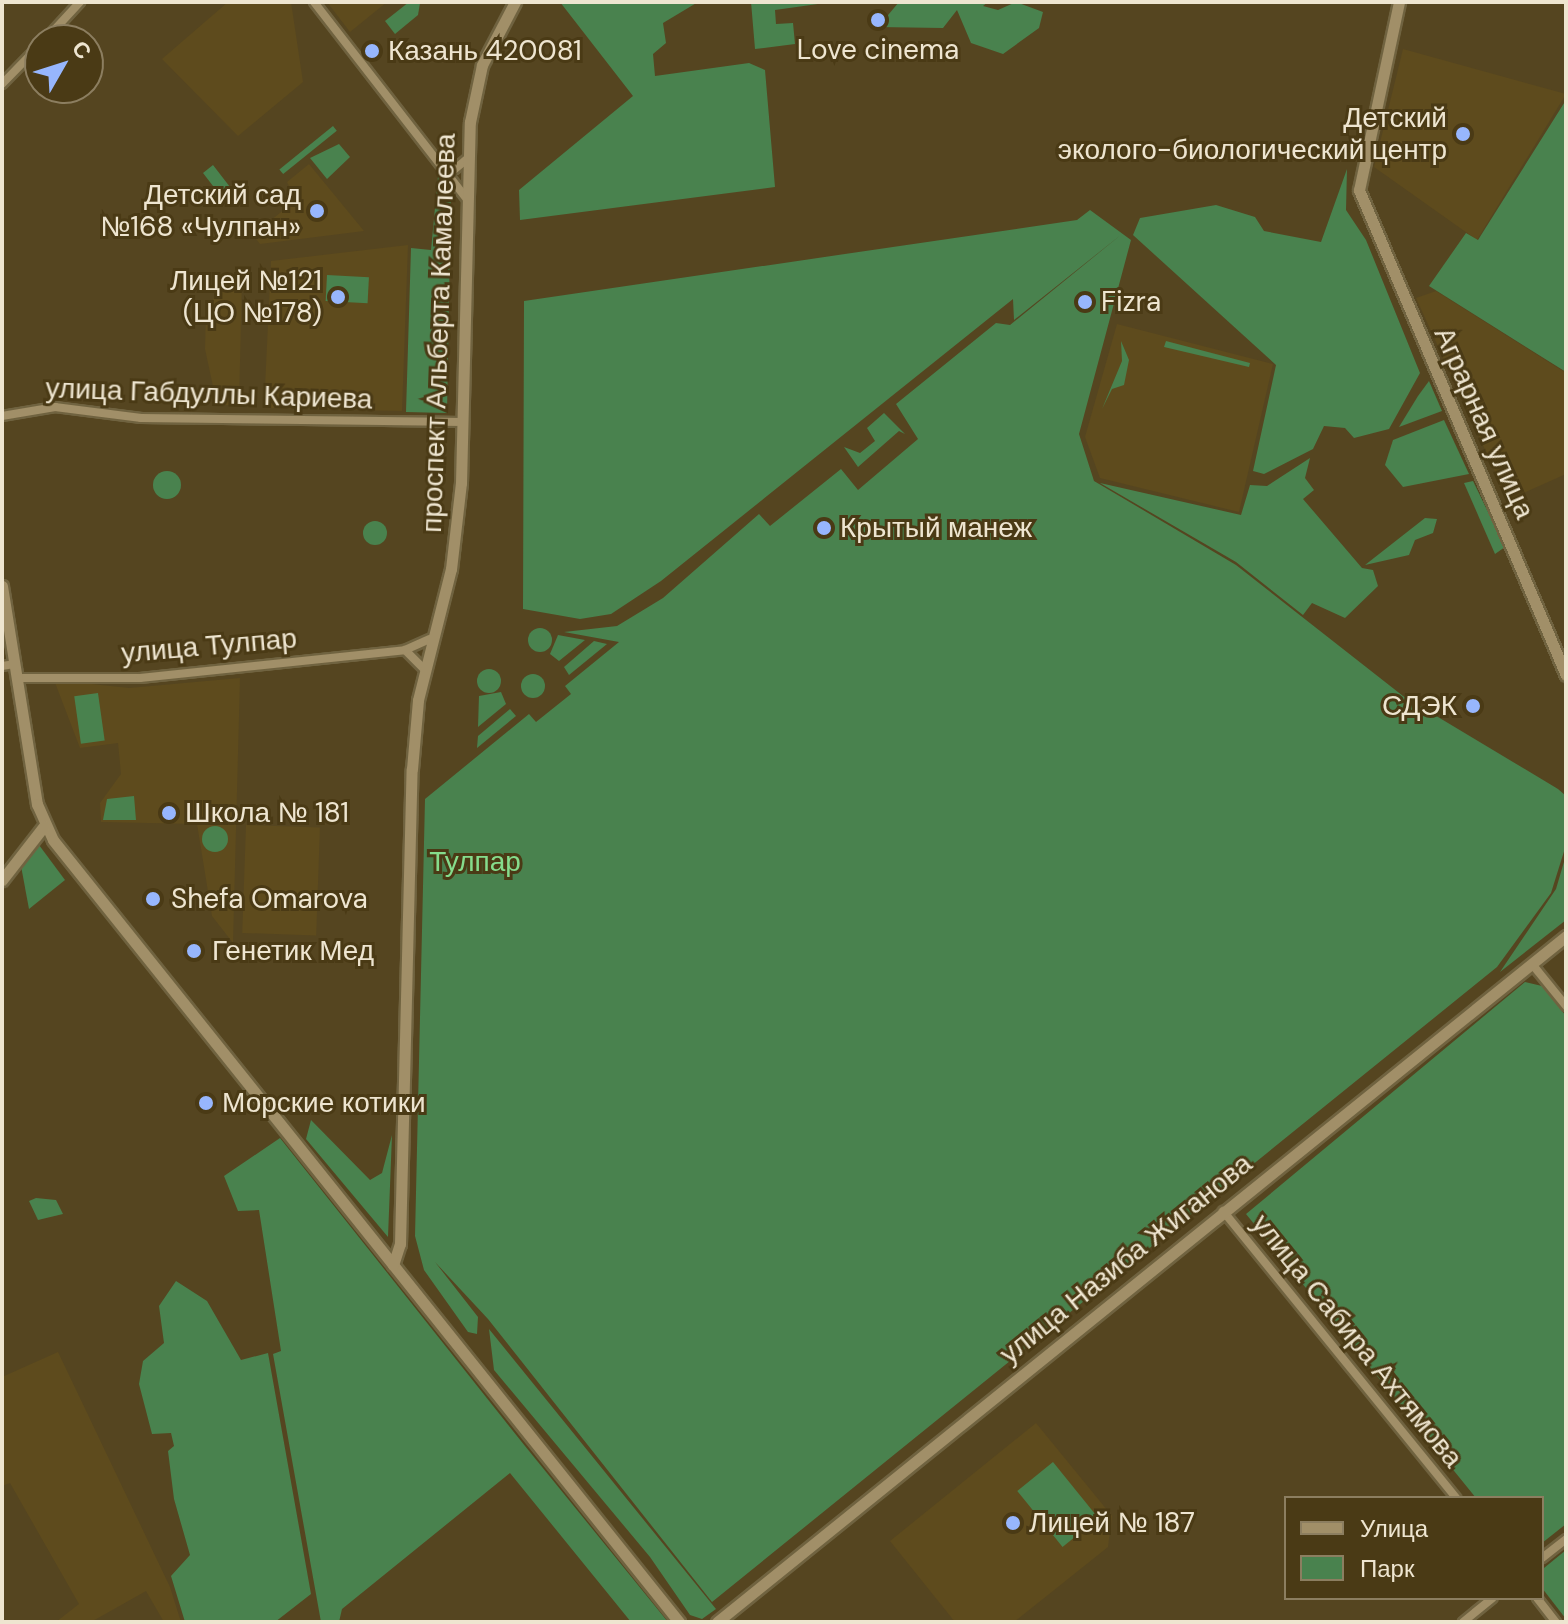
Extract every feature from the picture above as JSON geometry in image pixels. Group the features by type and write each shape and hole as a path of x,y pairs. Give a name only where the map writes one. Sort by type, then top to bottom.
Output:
{"main road":[{"name":"проспект Альберта Камалеева","path":"393,1265 400,1244 412,769 424,669 458,533 468,158 482,65 515,2"},
{"name":"Аграрная улица","path":"1399,2 1359,190 1566,675"},
{"path":"2,586 8,665 17,678 44,826 679,1622"},
{"path":"2,880 44,826"},
{"name":"улица Назиба Жиганова","path":"717,1622 1566,936"}],"street":[{"path":"60,24 80,2"},
{"path":"314,2 467,199"},
{"path":"2,84 24,61"},
{"path":"437,158 452,170 468,158"},
{"name":"улица Габдуллы Кариева","path":"2,416 55,407 139,418 463,422"},
{"name":"улица Тулпар","path":"17,678 73,672 140,678 405,650 430,639"},
{"path":"405,650 424,669"},
{"path":"1532,964 1566,1006"},
{"name":"улица Сабира Ахтямова","path":"1223,1211 1454,1496"},
{"path":"1544,1556 1566,1539"},
{"path":"1463,1622 1490,1600"},
{"path":"1539,1600 1556,1622"}],"shaded area":[{"path":"228,2 291,2 303,82 238,136 162,59"},
{"path":"327,2 387,2 350,32"},
{"name":"Детский эколого-биологический центр","path":"1403,49 1566,94 1477,240 1374,167"},
{"name":"Детский сад №168 «Чулпан»","path":"309,164 364,231 260,244 256,239 270,221 296,200 287,182"},
{"name":"Лицей №121 (ЦО №178)","path":"408,245 402,411 264,408 271,261"},
{"path":"228,277 242,278 239,405 217,405 205,349 206,310"},
{"path":"1436,291 1566,373 1566,474 1508,500 1416,298"},
{"path":"1117,324 1273,364 1239,512 1100,478 1085,437"},
{"name":"Школа № 181","path":"240,678 233,943 212,916 197,824 101,822 100,803 121,774 118,743 80,748 54,680 129,688"},
{"path":"246,825 320,828 316,936 242,933"},
{"path":"58,1352 170,1587 181,1622 164,1622 146,1591 91,1622 56,1622 79,1604 10,1483 2,1486 2,1377"},
{"name":"Лицей № 187","path":"1036,1423 1112,1516 1108,1547 1014,1622 955,1622 890,1541"}],"green space":[{"path":"409,2 420,3 418,15 395,34 385,21"},
{"path":"560,2 698,2 663,23 666,43 653,54 655,76 749,63 765,70 775,187 520,220 519,190 633,96"},
{"path":"751,2 825,3 775,10 776,24 793,23 795,44 755,49"},
{"path":"899,2 988,2 983,6 998,10 1016,2 1043,12 1039,28 1003,54 971,43 957,10 943,28 878,27"},
{"path":"1566,100 1566,372 1429,286 1466,233 1478,240"},
{"path":"333,126 337,131 283,174 279,169"},
{"path":"339,144 350,157 327,179 310,158"},
{"path":"213,165 230,187 211,202 204,193 213,186 203,173"},
{"path":"1347,169 1346,210 1366,240 1420,373 1389,429 1354,438 1345,428 1324,426 1313,449 1264,474 1253,471 1276,365 1133,235 1140,218 1216,205 1255,217 1264,231 1321,242"},
{"path":"438,176 451,190 447,413 406,412 411,248 431,250"},
{"name":"Тулпар","path":"1090,210 1131,240 1079,434 1094,481 1236,565 1403,696 1558,789 1566,796 1566,845 1551,893 1497,967 712,1602 488,1319 435,1262 478,1317 477,1334 468,1332 424,1270 415,1236 425,799 529,714 536,722 571,694 565,686 619,642 564,632 617,626 663,598 759,514 770,526 841,469 858,490 918,439 896,404 996,323 1010,325 1122,234 1014,320 1013,299 661,581 611,614 580,619 523,609 524,301 1077,220"},
{"path":"327,275 369,277 368,303 326,301"},
{"path":"1121,341 1129,360 1124,385 1112,389 1102,409 1122,361"},
{"path":"1166,341 1250,363 1249,367 1164,347"},
{"path":"1429,381 1442,411 1399,427 1418,396"},
{"path":"884,413 905,434 899,431 858,467 844,447 860,453 875,441 867,428"},
{"path":"1444,420 1469,474 1403,487 1385,465 1393,440"},
{"path":"1310,458 1305,478 1314,490 1303,499 1362,568 1373,570 1378,586 1345,618 1312,603 1303,615 1236,562 1100,483 1241,515 1250,485 1267,486"},
{"path":"167,471 177,475 181,485 177,495 167,499 157,495 153,485 157,475"},
{"path":"1473,481 1505,547 1495,554 1464,483"},
{"path":"1425,518 1437,519 1433,533 1415,540 1409,555 1365,565"},
{"path":"375,521 383,525 387,533 383,541 375,545 367,541 363,533 367,525"},
{"path":"540,628 548,632 552,640 548,648 540,652 532,648 528,640 532,632"},
{"path":"558,635 585,640 559,661 550,654"},
{"path":"594,641 607,644 569,675 564,667"},
{"path":"489,669 497,673 501,681 497,689 489,693 481,689 477,681 481,673"},
{"path":"533,674 542,677 545,686 542,695 533,698 524,695 521,686 524,677"},
{"path":"501,692 506,704 478,727 479,696"},
{"path":"98,693 105,741 81,744 74,696"},
{"path":"510,709 516,716 477,748 478,736"},
{"path":"134,796 136,820 103,820 107,799"},
{"path":"215,826 224,830 228,839 224,848 215,852 206,848 202,839 206,830"},
{"path":"39,845 65,880 29,909 21,866"},
{"path":"1566,855 1566,920 1500,972 1556,889"},
{"path":"1525,982 1542,986 1566,1016 1566,1524 1544,1541 1544,1496 1474,1496 1246,1214"},
{"path":"311,1120 370,1180 382,1173 392,1135 388,1237 306,1139"},
{"path":"280,1138 668,1622 631,1622 510,1473 342,1609 339,1622 321,1622 273,1354 281,1351 259,1210 238,1211 224,1176"},
{"path":"36,1198 56,1200 63,1214 38,1220 29,1201"},
{"path":"176,1281 207,1301 241,1360 268,1353 311,1594 275,1622 185,1622 171,1576 190,1555 174,1499 168,1451 174,1446 171,1433 152,1434 139,1384 143,1361 164,1343 159,1306"},
{"path":"489,1329 716,1609 702,1619 690,1615 650,1557 494,1370"},
{"path":"1053,1462 1098,1518 1063,1547 1017,1491"},
{"path":"1566,1550 1566,1619 1544,1591 1544,1568"}],"place":[{"name":"Love cinema","path":"878,20"},
{"name":"Казань 420081","path":"372,51"},
{"name":"Детский эколого-биологический центр","path":"1463,134"},
{"name":"Детский сад №168 «Чулпан»","path":"317,211"},
{"name":"Лицей №121 (ЦО №178)","path":"338,297"},
{"name":"Fizra","path":"1085,302"},
{"name":"Крытый манеж","path":"824,528"},
{"name":"СДЭК","path":"1473,706"},
{"name":"Школа № 181","path":"169,813"},
{"name":"Shefa Omarova","path":"153,899"},
{"name":"Генетик Мед","path":"194,951"},
{"name":"Морские котики","path":"206,1103"},
{"name":"Лицей № 187","path":"1013,1523"}]}
